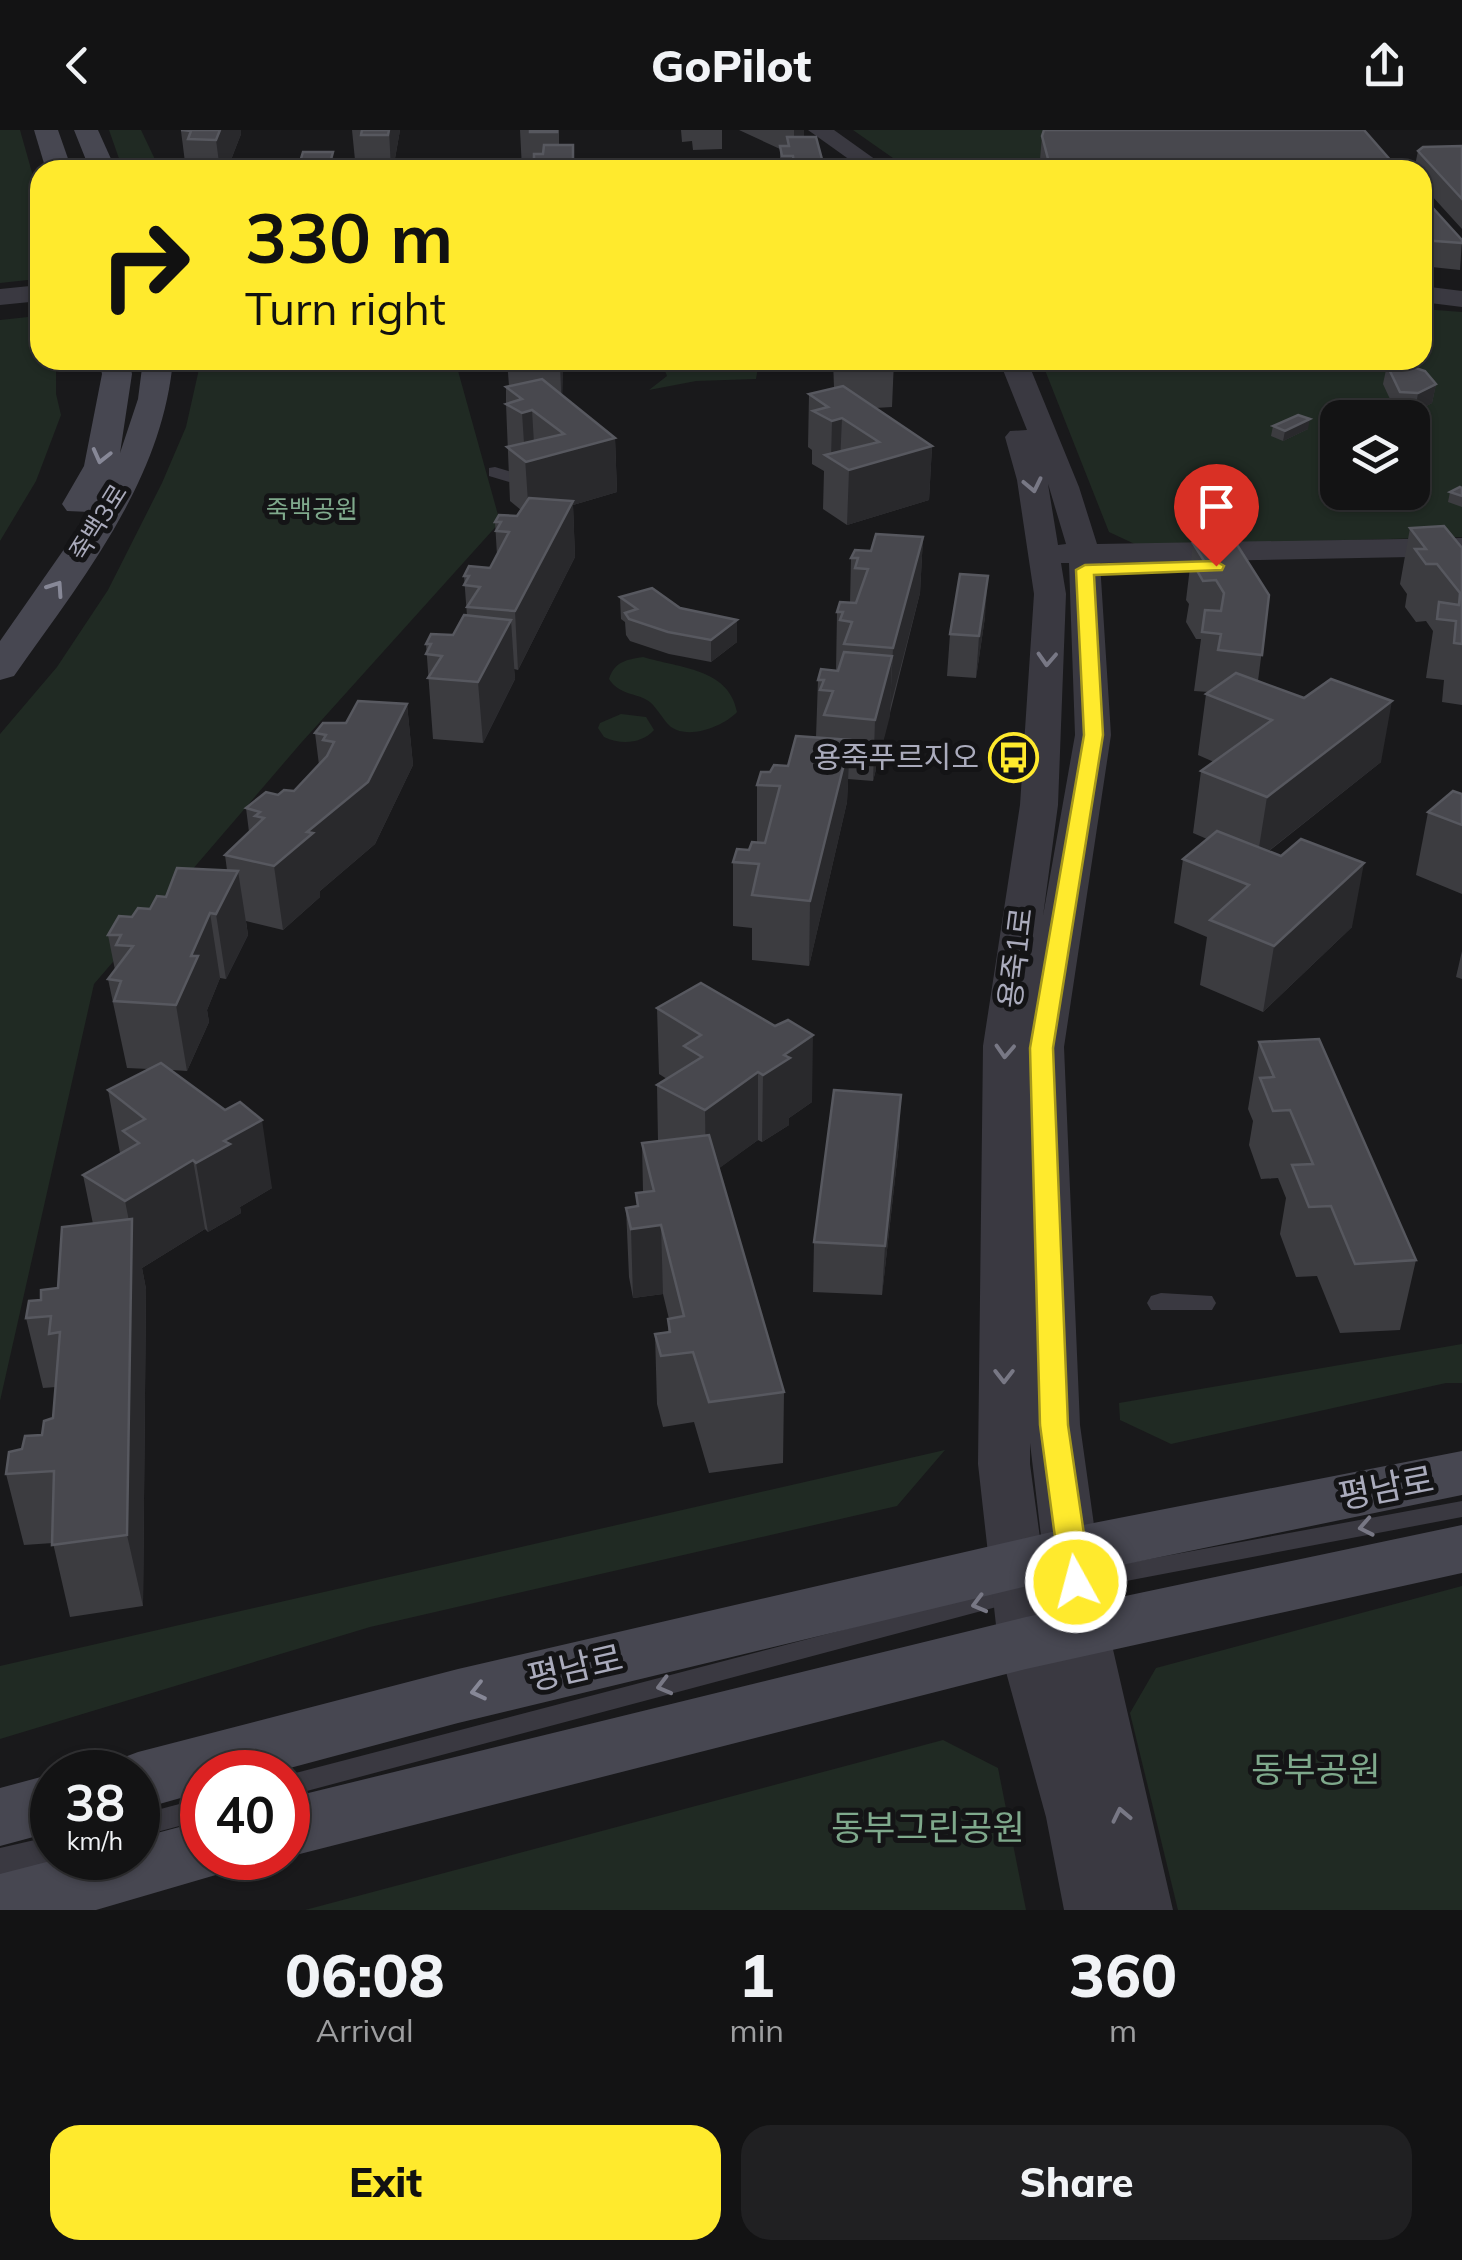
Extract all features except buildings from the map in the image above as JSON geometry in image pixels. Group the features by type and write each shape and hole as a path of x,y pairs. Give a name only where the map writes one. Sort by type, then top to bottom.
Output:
{"main road":[{"path":"46,130 56,160"},
{"path":"86,130 99,160"},
{"name":"죽백3로","path":"0,619 46,558 101,466 116,370"},
{"name":"죽백3로","path":"0,668 59,585 134,464 158,370"},
{"name":"평남로","path":"310,1821 1462,1473"},
{"name":"평남로","path":"160,1775 458,1696 1045,1599 1462,1548"},
{"path":"0,1817 30,1809"},
{"path":"0,1905 180,1856"}],"street":[{"path":"797,130 841,160"},
{"path":"818,130 864,160"},
{"path":"1432,165 1462,165"},
{"path":"1432,285 1462,288"},
{"path":"0,297 30,294"},
{"path":"1432,295 1462,299"},
{"path":"0,308 30,305"},
{"name":"용죽1로","path":"996,370 1010,402 1032,480 1065,562 1050,594 1039,805 1004,1046 1004,1464 1045,1599"},
{"path":"1017,370 1064,486 1065,562 1094,735 1042,1048 1054,1425 1045,1599 1076,1817 1096,1910"},
{"path":"495,472 530,483"},
{"path":"1065,562 1462,547"},
{"path":"1065,562 1462,558"},
{"path":"1161,1303 1202,1303"},
{"path":"1045,1599 1141,1910"}],"lane":[{"path":"310,1781 1045,1599 1462,1509"},
{"path":"1045,1599 1462,1532"},
{"path":"310,1797 925,1643"},
{"path":"0,1860 30,1852"},
{"path":"0,1875 30,1868"}],"green space":[{"path":"0,130 20,130 30,166 30,279 0,283"},
{"path":"109,130 141,130 155,160 120,160"},
{"path":"853,130 1052,130 1040,160 896,160"},
{"path":"1432,310 1462,312 1462,537 1139,546 1109,532 1045,370 1432,370"},
{"path":"30,317 30,370 56,370 61,415 36,481 0,541 0,320"},
{"name":"죽백공원","path":"199,370 458,370 500,522 301,743 94,984 0,1401 0,734 57,667 108,590 186,427"},
{"path":"665,370 758,370 756,379 696,381 649,390 667,376"},
{"path":"643,657 713,678 732,697 737,712 706,730 687,732 671,727 650,702 618,688 609,679 618,665"},
{"path":"621,714 646,717 654,730 630,742 604,737 598,728 600,723"},
{"path":"1462,1344 1462,1383 1446,1383 1171,1444 1120,1420 1119,1403"},
{"path":"945,1450 897,1506 370,1627 0,1739 0,1666"},
{"name":"동부공원","path":"1462,1586 1462,1910 1178,1910 1130,1713 1156,1668"},
{"name":"동부그린공원","path":"943,1740 998,1768 1026,1910 305,1910"}],"place":[{"name":"용죽푸르지오","path":"1014,758"}],"route":[{"path":"1076,1582 1054,1425 1042,1048 1094,735 1085,570 1216,566"}]}
